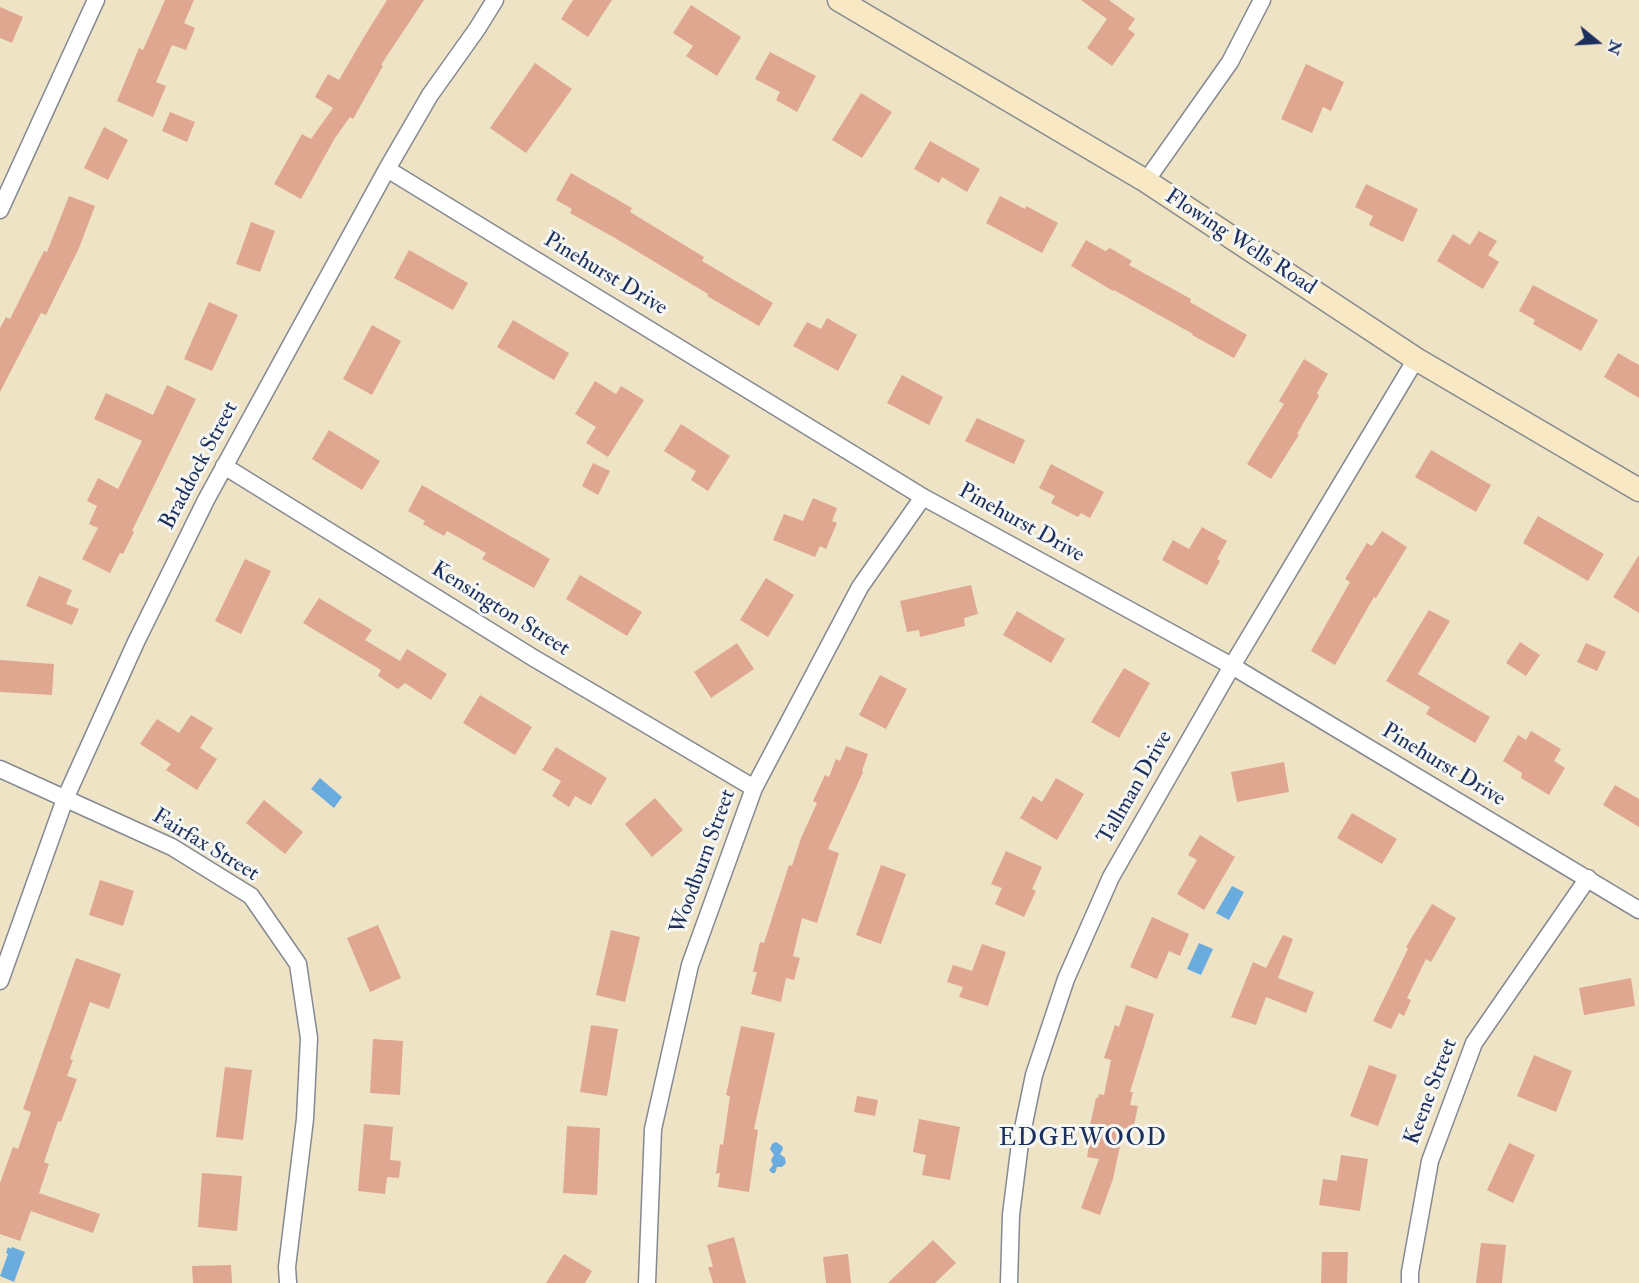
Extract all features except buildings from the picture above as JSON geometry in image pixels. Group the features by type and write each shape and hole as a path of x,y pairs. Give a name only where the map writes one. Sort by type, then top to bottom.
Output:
{"main road":[{"name":"Flowing Wells Road","path":"839,0 1146,181 1416,359 1639,490"}],"street":[{"path":"2,203 96,0"},
{"name":"Braddock Street","path":"0,981 65,799 136,642 224,466 387,168 430,95 495,0"},
{"path":"1146,181 1230,62 1262,0"},
{"name":"Pinehurst Drive","path":"387,168 923,496 1232,666 1639,910"},
{"name":"Tallman Drive","path":"1009,1283 1011,1215 1020,1143 1034,1075 1066,979 1111,877 1232,666 1416,359"},
{"name":"Kensington Street","path":"224,466 532,657 754,789"},
{"name":"Woodburn Street","path":"647,1283 653,1129 690,965 754,789 860,587 923,496"},
{"name":"Fairfax Street","path":"0,770 172,847 251,896 298,964 309,1038 305,1119 287,1267 288,1283"},
{"name":"Keene Street","path":"1410,1283 1430,1161 1474,1043 1588,879"}],"water":[{"path":"320,778 342,797 334,808 311,789"},
{"path":"1232,886 1244,892 1229,920 1216,913"},
{"path":"1199,943 1213,949 1201,975 1187,969"},
{"path":"776,1142 782,1146 780,1154 785,1158 786,1163 782,1167 777,1167 775,1173 772,1173 769,1170 773,1165 771,1160 774,1155 770,1149"},
{"path":"8,1247 25,1252 14,1282 0,1276 8,1254 6,1253"}],"district":[{"name":"EDGEWOOD","path":"1083,1140"}]}
